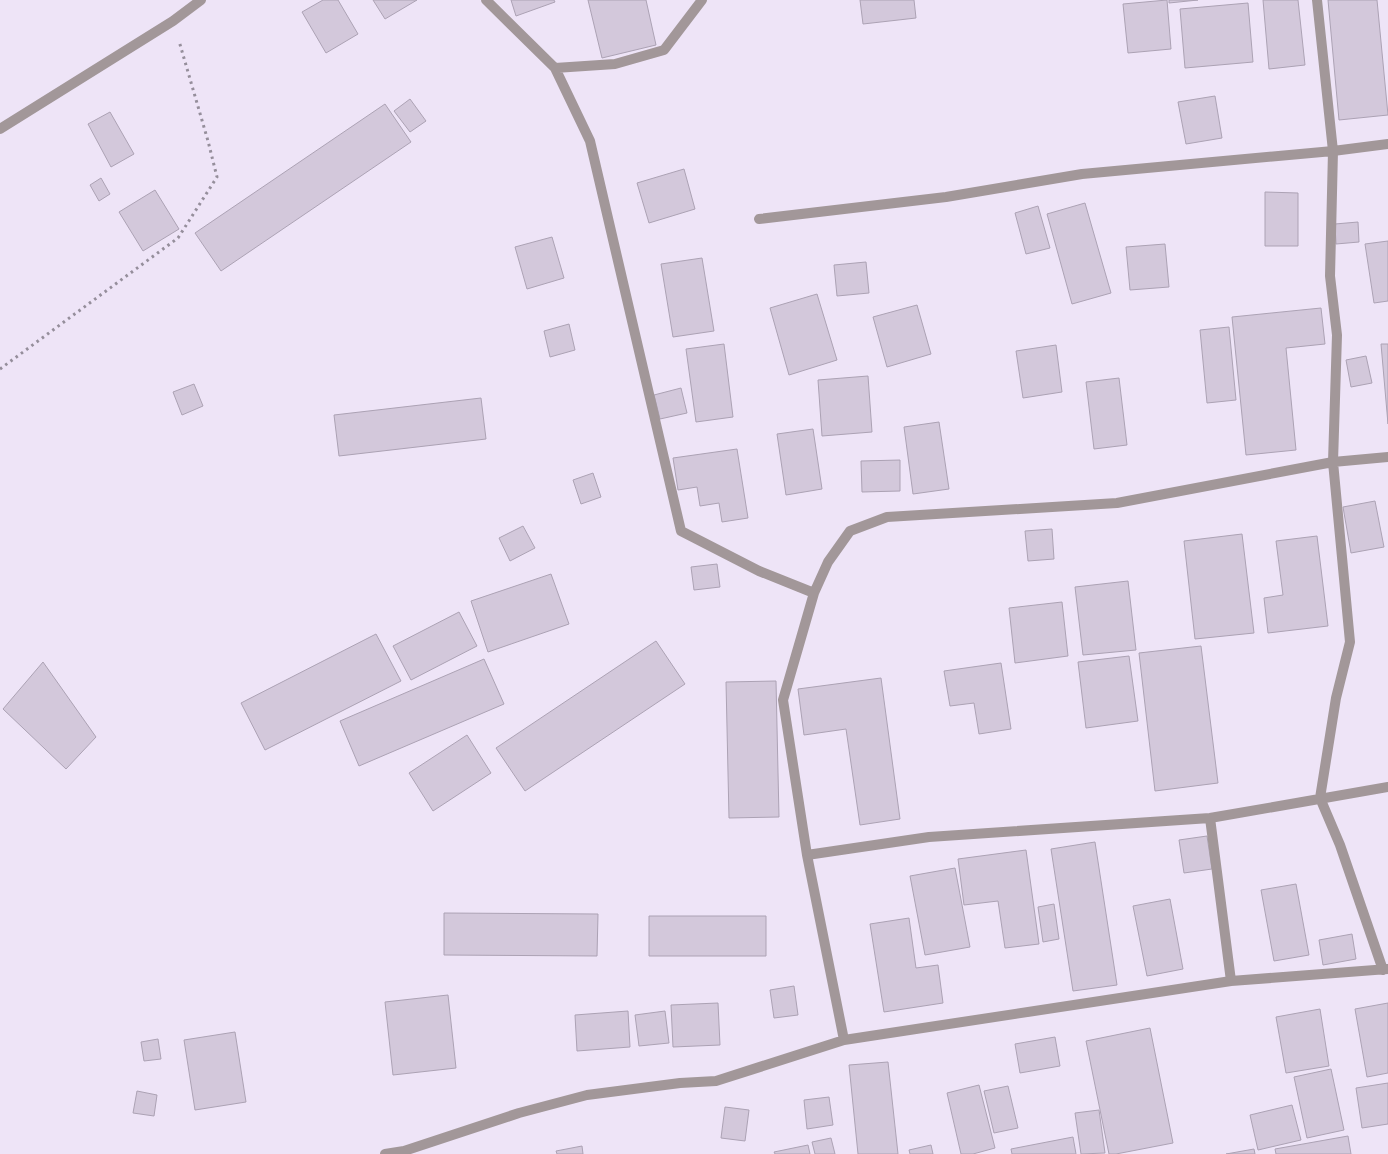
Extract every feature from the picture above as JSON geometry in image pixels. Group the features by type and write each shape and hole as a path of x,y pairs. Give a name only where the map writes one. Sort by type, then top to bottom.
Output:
{"street":[{"path":"0,129 173,21 200,0"},
{"path":"486,0 555,68 590,141 681,531 759,571 814,593"},
{"path":"555,68 615,64 664,50 702,0"},
{"path":"385,1154 404,1151 519,1113 587,1095 680,1083 716,1081 844,1040 1231,982 1386,969 1340,845 1320,798 1336,698 1350,642 1333,462 1337,335 1330,276 1333,151 1316,0"},
{"path":"759,219 946,198 1082,174 1333,151 1388,144"},
{"path":"844,1040 807,854 783,700 814,593 828,562 850,531 887,517 1117,503 1333,462 1388,456"},
{"path":"807,854 929,837 1210,818 1388,787"},
{"path":"1210,818 1231,982"}],"path":[{"path":"0,369 178,238 217,178 208,140 173,21"}],"building":[{"path":"323,0 338,0 358,34 326,53 302,12"},
{"path":"373,0 417,0 385,19"},
{"path":"511,0 554,0 555,2 516,16"},
{"path":"588,0 646,0 656,45 602,58"},
{"path":"860,0 914,0 916,18 863,24"},
{"path":"1167,0 1171,49 1128,53 1123,4"},
{"path":"1169,0 1198,0 1169,3"},
{"path":"1263,0 1298,0 1305,65 1269,69"},
{"path":"1328,0 1377,0 1388,115 1339,120"},
{"path":"1248,3 1253,62 1185,68 1180,9"},
{"path":"1215,96 1222,138 1186,144 1178,102"},
{"path":"410,99 426,121 410,132 394,111"},
{"path":"385,104 411,142 221,271 195,233"},
{"path":"110,112 134,154 111,167 88,124"},
{"path":"684,169 695,209 649,223 637,183"},
{"path":"101,178 110,194 99,201 90,185"},
{"path":"155,190 179,229 143,251 119,212"},
{"path":"1265,192 1298,193 1298,246 1265,246"},
{"path":"1085,203 1111,293 1072,304 1047,214"},
{"path":"1038,206 1050,248 1026,254 1015,213"},
{"path":"1358,222 1359,242 1336,244 1335,224"},
{"path":"552,237 564,278 527,289 515,247"},
{"path":"1388,241 1388,301 1374,303 1365,244"},
{"path":"1165,244 1169,287 1130,290 1126,247"},
{"path":"702,258 714,331 673,337 661,264"},
{"path":"866,262 869,293 837,296 834,265"},
{"path":"817,294 837,360 789,375 770,308"},
{"path":"917,305 931,354 887,367 873,317"},
{"path":"1321,308 1325,344 1286,348 1296,450 1246,455 1232,317"},
{"path":"569,324 575,350 550,357 544,331"},
{"path":"1229,327 1236,400 1207,403 1200,330"},
{"path":"724,344 733,417 696,422 686,349"},
{"path":"1381,344 1388,344 1388,424"},
{"path":"1056,345 1062,392 1023,398 1016,351"},
{"path":"1366,356 1372,383 1351,387 1346,360"},
{"path":"868,376 872,432 822,436 818,380"},
{"path":"1119,378 1127,445 1094,449 1086,382"},
{"path":"194,384 203,406 182,415 173,392"},
{"path":"681,388 687,413 660,419 654,395"},
{"path":"481,398 486,439 339,456 334,415"},
{"path":"939,422 949,489 913,494 904,427"},
{"path":"813,429 822,489 786,495 777,434"},
{"path":"737,449 748,518 722,522 719,503 700,506 697,487 678,490 673,458"},
{"path":"900,460 900,491 862,492 861,461"},
{"path":"593,473 601,497 581,504 573,480"},
{"path":"1375,501 1384,547 1351,553 1343,507"},
{"path":"523,526 535,548 510,561 499,538"},
{"path":"1052,529 1054,559 1028,561 1025,531"},
{"path":"1242,534 1254,633 1195,639 1184,541"},
{"path":"1317,536 1328,626 1268,633 1264,598 1283,595 1276,541"},
{"path":"717,564 720,587 694,590 691,567"},
{"path":"551,574 569,624 488,652 471,601"},
{"path":"1128,581 1136,650 1083,655 1075,587"},
{"path":"1062,602 1068,656 1015,663 1009,608"},
{"path":"459,612 477,646 411,680 393,646"},
{"path":"376,634 401,681 265,750 241,703"},
{"path":"656,641 685,684 525,791 496,748"},
{"path":"1201,646 1218,783 1155,791 1139,653"},
{"path":"1129,656 1138,721 1086,728 1078,662"},
{"path":"484,659 504,704 359,766 340,721"},
{"path":"43,662 96,737 66,769 3,709"},
{"path":"1001,663 1011,729 979,734 974,703 950,706 944,671"},
{"path":"881,678 900,819 860,825 846,729 804,735 798,689"},
{"path":"776,681 779,817 729,818 726,682"},
{"path":"467,735 491,773 433,811 409,773"},
{"path":"1207,836 1212,869 1184,873 1179,840"},
{"path":"1095,842 1117,985 1073,991 1051,849"},
{"path":"1026,850 1039,944 1005,948 998,901 964,905 958,859"},
{"path":"955,868 970,947 925,955 910,876"},
{"path":"1296,884 1309,955 1274,961 1261,890"},
{"path":"1170,899 1183,969 1147,976 1133,906"},
{"path":"1054,904 1059,939 1043,942 1038,907"},
{"path":"444,913 598,914 597,956 444,955"},
{"path":"649,916 766,916 766,956 649,956"},
{"path":"909,918 916,968 938,965 943,1003 884,1012 870,924"},
{"path":"1352,934 1356,959 1323,965 1319,940"},
{"path":"794,986 798,1015 774,1018 770,990"},
{"path":"448,995 456,1068 393,1075 385,1002"},
{"path":"718,1003 720,1045 673,1047 671,1005"},
{"path":"1388,1003 1388,1073 1367,1077 1355,1009"},
{"path":"1320,1009 1329,1066 1286,1073 1276,1017"},
{"path":"628,1011 630,1047 577,1051 575,1015"},
{"path":"665,1011 669,1043 639,1046 635,1015"},
{"path":"1150,1028 1173,1143 1109,1154 1086,1041"},
{"path":"235,1032 246,1102 195,1110 184,1040"},
{"path":"1055,1037 1060,1066 1020,1073 1015,1044"},
{"path":"158,1039 161,1059 144,1061 141,1042"},
{"path":"888,1062 898,1154 858,1154 849,1065"},
{"path":"1331,1069 1344,1130 1307,1138 1294,1077"},
{"path":"1388,1083 1388,1124 1362,1128 1356,1088"},
{"path":"979,1085 995,1148 973,1154 961,1154 947,1093"},
{"path":"1008,1086 1018,1128 994,1133 984,1091"},
{"path":"137,1091 157,1095 154,1116 133,1113"},
{"path":"829,1097 833,1125 807,1129 804,1100"},
{"path":"1292,1105 1301,1140 1258,1150 1250,1115"},
{"path":"725,1107 749,1110 745,1141 721,1138"},
{"path":"1099,1110 1105,1153 1081,1154 1075,1113"},
{"path":"1348,1136 1351,1154 1276,1154 1275,1149"},
{"path":"1073,1137 1076,1154 1012,1154 1011,1149"},
{"path":"831,1138 835,1154 815,1154 812,1142"},
{"path":"808,1145 810,1154 775,1154 774,1152"},
{"path":"931,1145 933,1154 910,1154 909,1150"},
{"path":"582,1146 583,1154 557,1154 556,1151"},
{"path":"1254,1149 1255,1154 1226,1154"}]}
